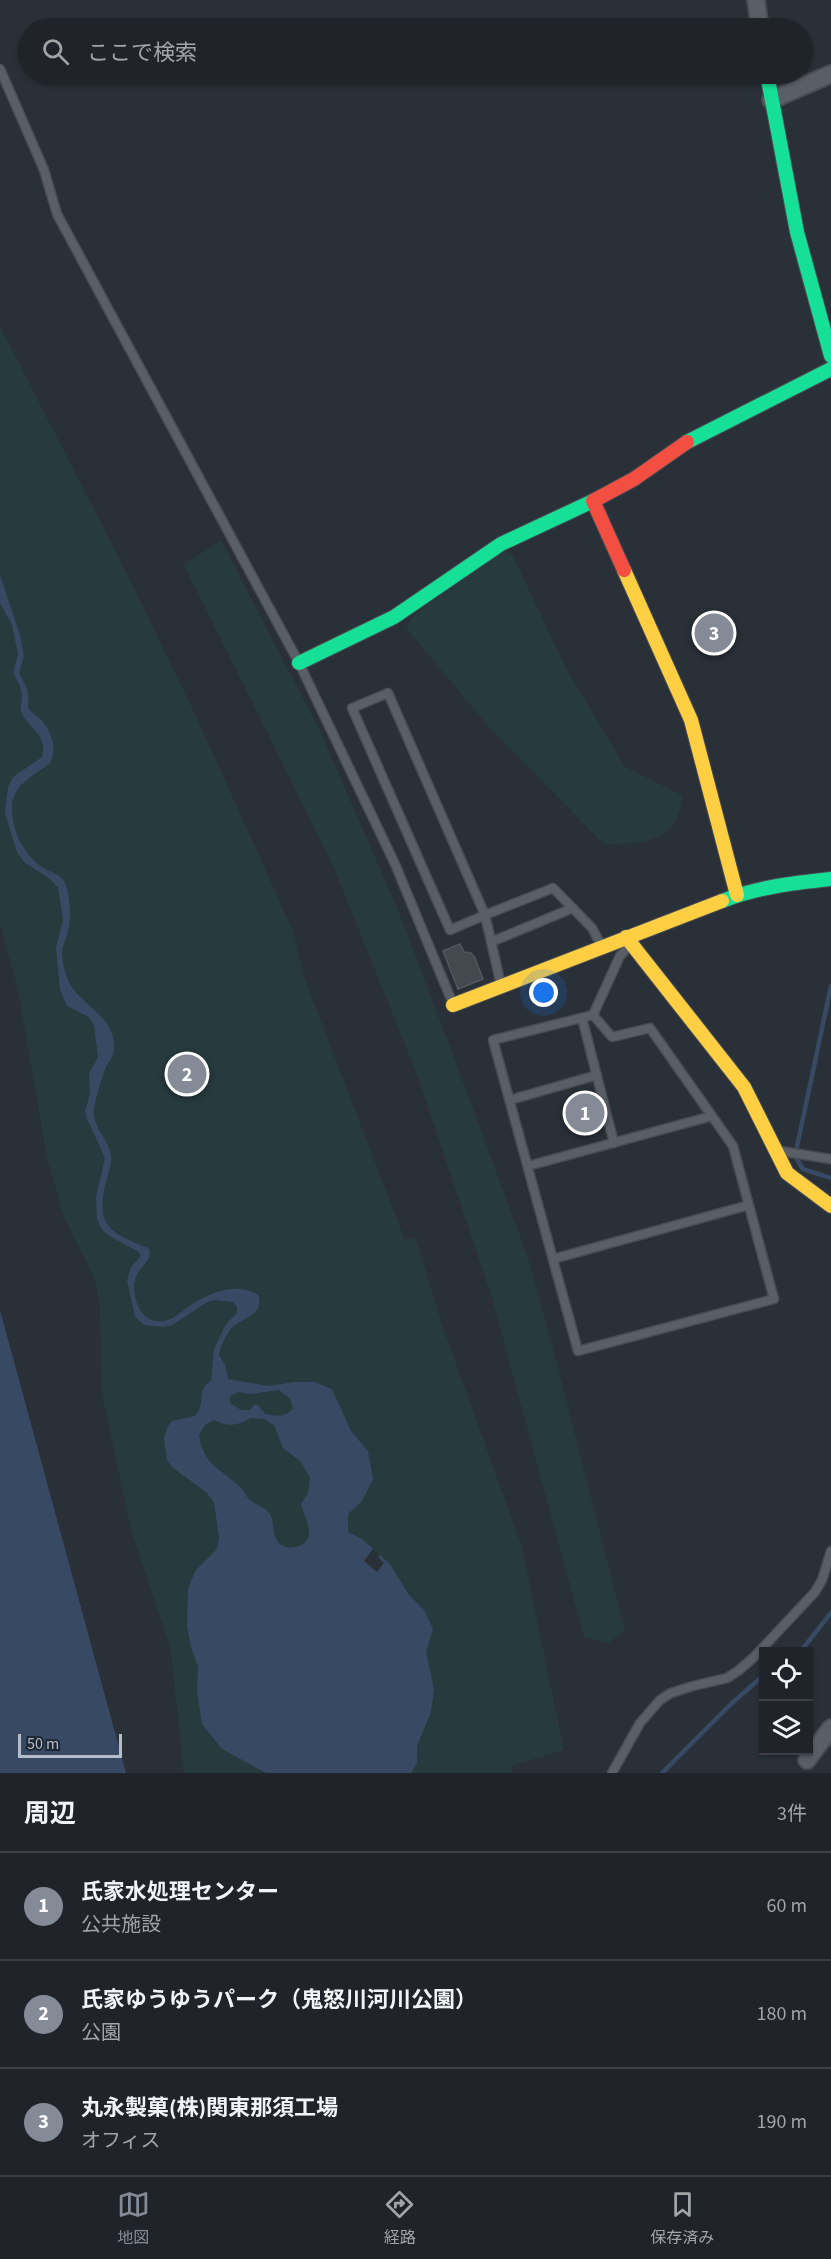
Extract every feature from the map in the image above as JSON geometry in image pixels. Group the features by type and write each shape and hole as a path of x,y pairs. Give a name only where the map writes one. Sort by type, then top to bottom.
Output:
{"street":[{"path":"756,0 759,18"},
{"path":"813,82 831,74"},
{"path":"769,84 797,232 831,356"},
{"path":"771,100 808,84"},
{"path":"299,663 394,617 501,544 593,501 634,479 682,445 831,369"},
{"path":"593,501 691,720 737,895"},
{"path":"453,1005 602,947 628,941 737,895 783,884 831,879"},
{"path":"628,941 738,1080 782,1151 787,1173 824,1197 831,1206"},
{"path":"807,1760 831,1728"}],"lane":[{"path":"0,69 44,170 57,214 299,663 395,864 453,1005"},
{"path":"501,986 485,915 388,693 352,708 450,930 485,915 553,888 592,928 602,947"},
{"path":"491,942 573,908"},
{"path":"593,1014 612,1037 650,1028 733,1146 774,1299 578,1351 493,1040 593,1014 628,941"},
{"path":"582,1017 615,1143"},
{"path":"510,1100 597,1076"},
{"path":"528,1166 712,1116"},
{"path":"782,1151 831,1159"},
{"path":"553,1259 749,1205"},
{"path":"612,1773 640,1723 660,1700 671,1693 727,1678 754,1657 815,1592 822,1580 831,1551"}],"green space":[{"path":"0,326 125,570 197,718 293,931 304,977 405,1240 416,1238 441,1322 522,1547 564,1750 511,1766 512,1773 184,1773 170,1646 131,1529 104,1404 101,1381 100,1306 95,1280 64,1217 47,1158 18,990 0,924"},
{"path":"221,540 321,733 398,910 528,1258 625,1630 609,1643 584,1637 492,1298 418,1077 332,863 184,565"},
{"path":"502,550 512,554 567,670 625,767 683,796 676,819 670,828 654,839 604,844 488,726 406,628 415,614"}],"water":[{"path":"0,575 20,635 24,656 19,673 28,692 28,707 47,728 53,746 52,759 49,764 25,782 16,793 12,807 14,825 25,850 31,857 45,869 60,877 66,885 70,903 70,921 62,952 66,975 78,994 109,1026 113,1037 114,1052 105,1069 94,1109 95,1121 111,1155 103,1197 102,1209 105,1219 116,1233 150,1251 148,1261 136,1276 134,1288 138,1307 146,1316 151,1320 167,1320 204,1297 222,1290 241,1289 258,1295 260,1302 255,1312 231,1329 222,1345 219,1355 225,1365 228,1379 269,1386 294,1382 315,1382 332,1389 351,1431 368,1451 373,1479 362,1501 348,1514 348,1532 362,1539 390,1564 409,1595 424,1610 433,1629 426,1652 434,1689 431,1712 417,1746 417,1763 411,1773 266,1773 222,1749 202,1724 197,1691 198,1667 187,1626 188,1589 195,1571 217,1549 219,1537 214,1502 206,1492 173,1468 167,1460 164,1438 172,1421 195,1416 198,1412 204,1388 211,1381 214,1349 226,1324 237,1313 237,1307 233,1302 215,1300 207,1302 172,1325 163,1327 144,1325 135,1317 127,1280 131,1267 141,1256 139,1252 106,1234 97,1219 96,1197 105,1158 85,1112 90,1093 89,1074 98,1057 94,1025 89,1017 67,1006 60,990 56,948 63,920 58,888 50,879 24,862 17,852 5,813 8,787 13,777 42,757 43,749 39,736 21,710 21,690 13,673 18,654 12,625 0,603","holes":["279,1390 290,1399 293,1408 284,1415 265,1414 255,1404 250,1410 241,1410 230,1403 230,1396 238,1392 250,1394","251,1418 264,1419 274,1425 283,1448 301,1462 310,1478 308,1493 301,1504 309,1529 309,1535 303,1544 295,1547 280,1544 274,1534 269,1512 251,1501 234,1481 214,1466 201,1446 199,1435 205,1425 214,1420 228,1425 237,1424"]},
{"path":"0,1310 126,1773 0,1773"}],"pier":[{"path":"373,1549 380,1554 378,1557 384,1563 377,1572 364,1561"}],"building":[{"path":"460,944 464,952 471,953 475,958 483,979 458,989 443,951"}],"waterway":[{"path":"831,986 795,1156 803,1169 831,1178"},
{"path":"804,1647 831,1613"},
{"path":"662,1773 759,1679"}],"traffic: fast":[{"path":"769,84 797,232 831,356"},
{"path":"687,442 831,369"},
{"path":"299,663 394,617 501,544 593,501"},
{"path":"722,901 762,889 831,879"}],"traffic: slow":[{"path":"624,570 691,720 737,895"},
{"path":"453,1005 722,901"},
{"path":"626,937 744,1087 787,1173 831,1206"}],"traffic: jam":[{"path":"624,570 593,501 634,479 687,442"}],"place":[{"name":"丸永製菓(株)関東那須工場","path":"714,633"},
{"name":"氏家ゆうゆうパーク（鬼怒川河川公園）","path":"187,1074"},
{"name":"氏家水処理センター","path":"585,1113"}]}
